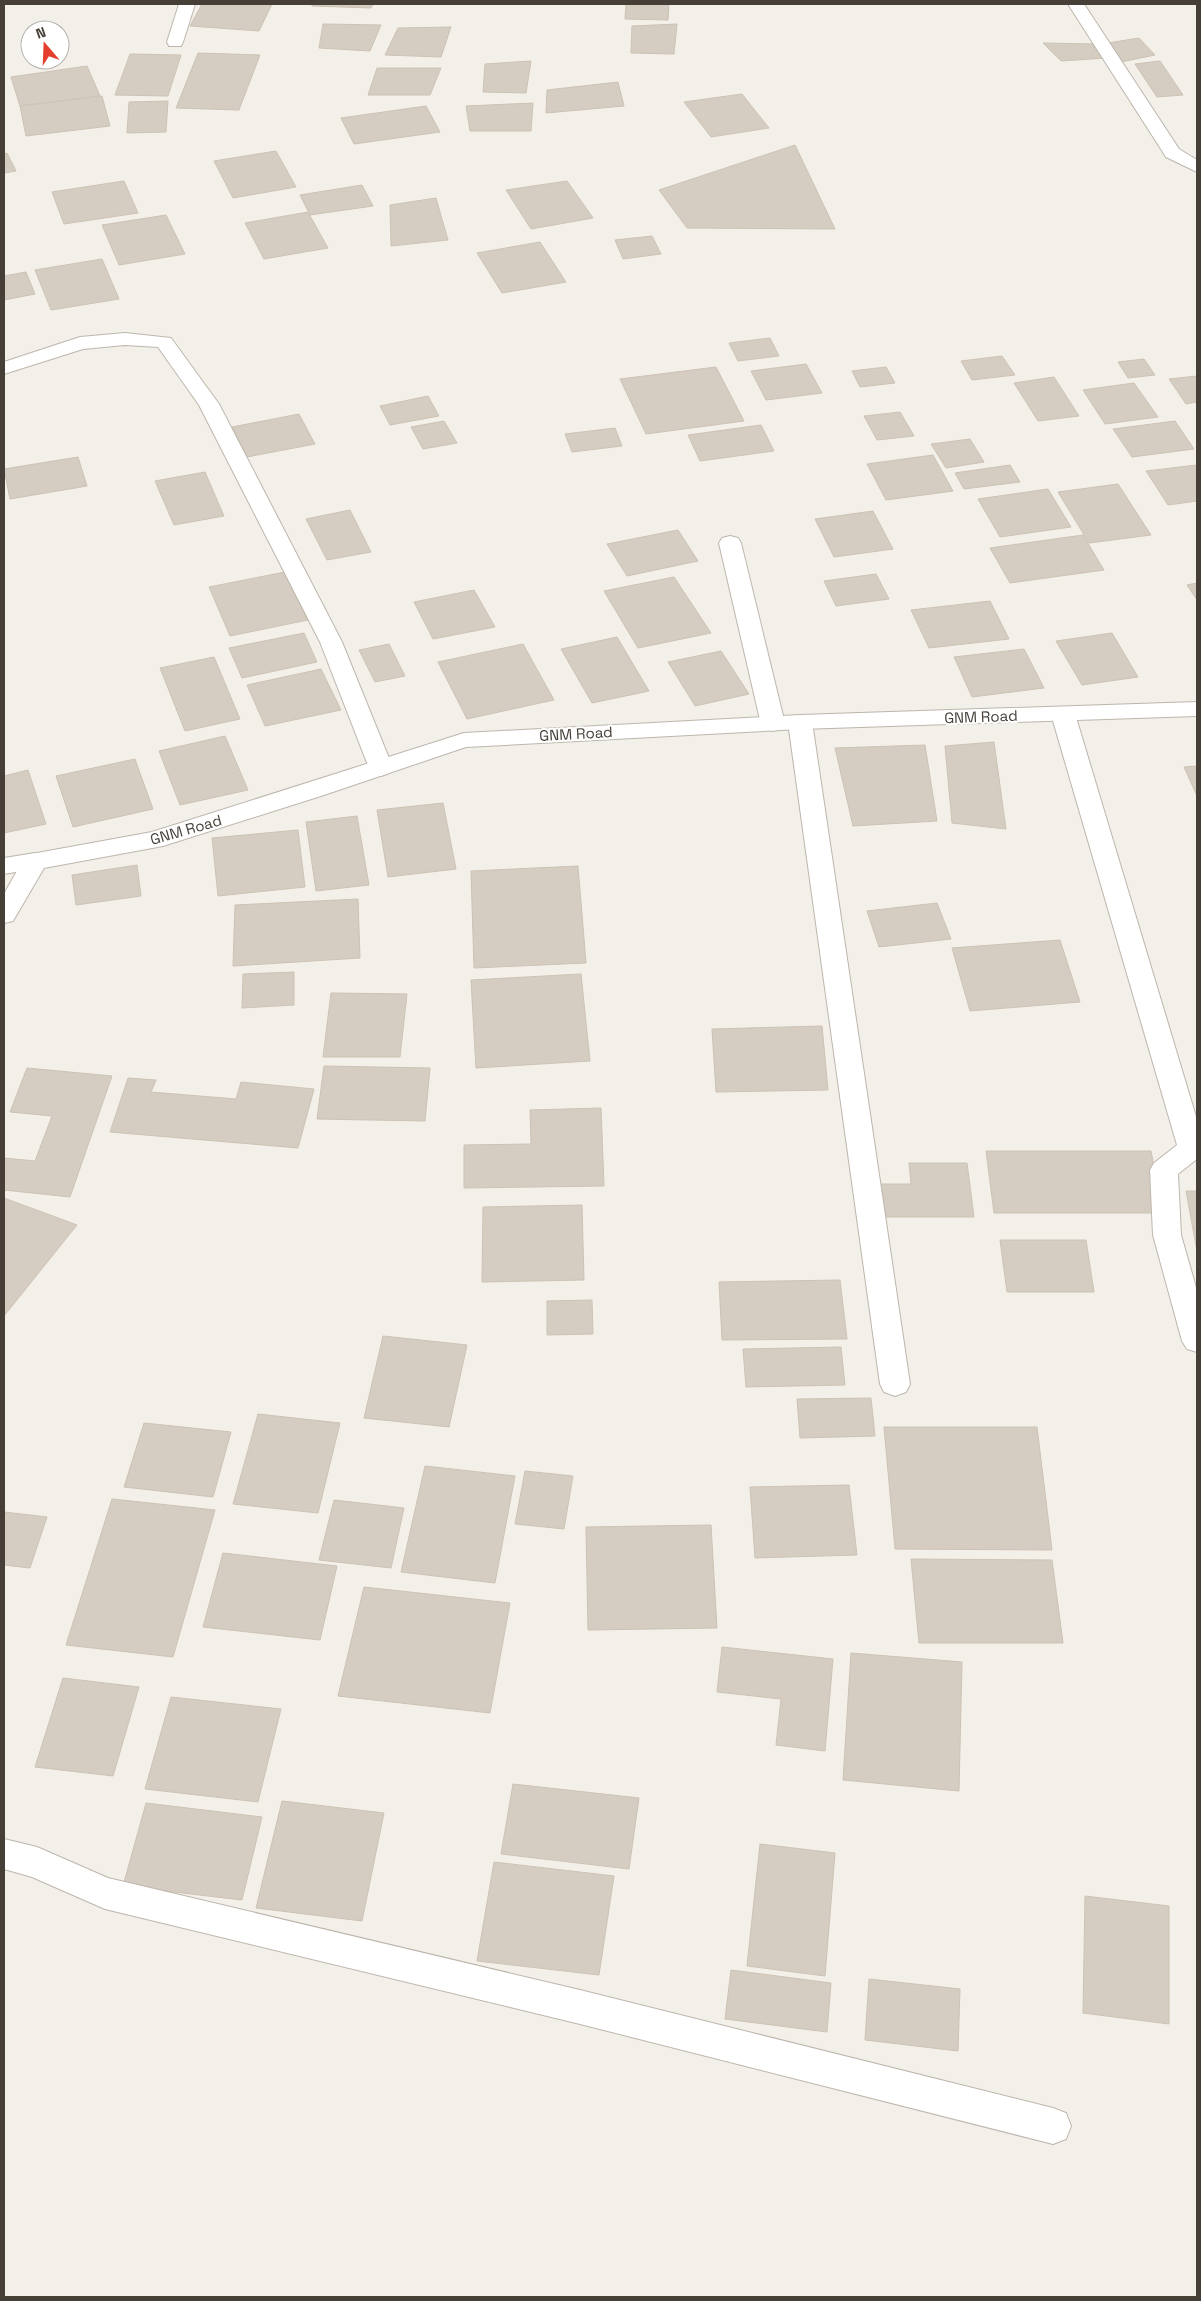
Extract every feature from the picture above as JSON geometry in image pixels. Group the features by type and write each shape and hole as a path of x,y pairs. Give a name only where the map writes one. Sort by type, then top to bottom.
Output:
{"street":[{"path":"175,42 187,4"},
{"path":"1076,4 1172,153 1197,167"},
{"path":"4,368 80,343 125,339 164,342 208,404 331,642 380,768"},
{"path":"730,543 773,724"},
{"name":"GNM Road","path":"4,866 154,840 464,740 800,722 1197,709"},
{"path":"1062,714 1192,1148 1164,1170 1167,1235 1197,1341"},
{"path":"800,722 895,1384"},
{"path":"4,915 35,861"},
{"path":"4,1854 36,1863 105,1893 580,2007 1052,2126"}],"building":[{"path":"202,4 272,4 259,31 190,26"},
{"path":"312,4 373,4 371,8 312,6"},
{"path":"626,4 669,4 668,20 625,19"},
{"path":"323,24 381,25 370,51 319,48"},
{"path":"677,24 674,54 631,53 632,26"},
{"path":"451,27 441,57 385,55 398,28"},
{"path":"1139,38 1155,55 1121,62 1108,43"},
{"path":"1043,43 1095,44 1107,58 1061,61"},
{"path":"198,53 260,55 239,110 176,108"},
{"path":"130,54 181,55 168,96 115,95"},
{"path":"531,61 526,93 483,92 485,64"},
{"path":"1160,61 1183,95 1157,97 1135,64"},
{"path":"87,66 100,96 20,106 11,77 70,70"},
{"path":"377,68 441,68 430,95 368,95"},
{"path":"618,82 624,106 546,113 547,90"},
{"path":"742,94 769,128 711,137 684,102"},
{"path":"102,96 110,126 26,136 20,106"},
{"path":"168,101 166,132 127,133 129,102"},
{"path":"533,103 531,131 470,131 466,106"},
{"path":"426,106 440,132 354,144 341,118"},
{"path":"795,145 835,229 687,228 659,190"},
{"path":"276,151 296,187 233,198 214,161"},
{"path":"7,153 16,171 4,173 4,154"},
{"path":"124,181 138,213 64,224 52,192"},
{"path":"567,181 593,218 531,229 506,190"},
{"path":"362,185 373,206 310,215 300,195"},
{"path":"436,198 448,240 391,246 390,205"},
{"path":"308,212 328,248 264,259 245,223"},
{"path":"166,215 185,254 119,265 102,225"},
{"path":"652,236 661,254 623,259 615,240"},
{"path":"540,242 566,282 502,293 477,253"},
{"path":"102,259 119,299 51,310 35,270"},
{"path":"26,272 35,294 4,300 4,276"},
{"path":"770,338 779,356 738,361 729,343"},
{"path":"1002,356 1015,375 972,380 961,361"},
{"path":"1144,359 1155,375 1128,378 1118,362"},
{"path":"806,364 822,393 766,400 751,371"},
{"path":"716,367 744,421 646,434 620,379"},
{"path":"886,367 895,383 860,387 852,371"},
{"path":"1197,376 1197,402 1186,404 1169,379"},
{"path":"1054,377 1079,416 1038,421 1014,383"},
{"path":"1134,383 1158,417 1105,424 1083,390"},
{"path":"428,396 439,416 390,425 380,406"},
{"path":"900,412 914,436 877,440 864,416"},
{"path":"299,414 315,444 247,457 232,427"},
{"path":"444,421 457,443 423,449 411,427"},
{"path":"1175,421 1194,449 1132,457 1113,429"},
{"path":"761,425 774,451 700,461 688,435"},
{"path":"615,428 622,446 572,452 565,434"},
{"path":"970,439 984,462 946,468 931,444"},
{"path":"933,455 953,491 886,500 867,464"},
{"path":"78,457 87,486 10,499 4,469"},
{"path":"1010,465 1020,482 964,489 955,473"},
{"path":"1197,465 1197,501 1168,505 1146,471"},
{"path":"205,472 224,516 174,525 155,481"},
{"path":"1118,484 1151,535 1089,543 1058,492"},
{"path":"1048,489 1071,527 1000,537 978,499"},
{"path":"350,510 371,552 327,560 306,519"},
{"path":"873,511 893,549 834,557 815,519"},
{"path":"678,530 698,561 627,576 607,544"},
{"path":"1083,535 1104,570 1010,583 990,548"},
{"path":"285,572 308,620 230,636 209,587"},
{"path":"876,574 889,599 836,606 824,581"},
{"path":"674,577 711,633 638,648 604,591"},
{"path":"1197,583 1197,600 1187,585"},
{"path":"474,590 495,627 433,639 414,602"},
{"path":"990,601 1009,639 929,648 911,610"},
{"path":"304,633 317,662 242,678 229,648"},
{"path":"1112,633 1138,677 1082,685 1056,641"},
{"path":"617,637 649,691 592,703 561,649"},
{"path":"389,644 405,676 375,682 359,650"},
{"path":"523,644 554,700 467,719 438,662"},
{"path":"1024,649 1044,688 972,697 954,657"},
{"path":"721,651 749,694 695,706 668,662"},
{"path":"214,657 240,719 185,731 160,668"},
{"path":"321,669 341,710 265,726 247,685"},
{"path":"225,736 248,790 180,805 159,751"},
{"path":"994,742 1006,829 952,823 945,746"},
{"path":"925,745 937,821 853,826 835,748"},
{"path":"135,759 153,809 73,827 56,776"},
{"path":"1197,766 1197,796 1184,767"},
{"path":"28,770 46,824 4,833 4,776"},
{"path":"443,803 456,869 388,877 377,810"},
{"path":"357,816 369,885 316,891 306,822"},
{"path":"298,830 305,887 218,896 212,838"},
{"path":"137,865 141,896 76,905 72,875"},
{"path":"578,866 586,963 474,968 471,871"},
{"path":"358,899 360,958 233,966 235,905"},
{"path":"937,903 951,939 879,947 867,911"},
{"path":"1060,940 1080,1002 970,1011 952,948"},
{"path":"294,972 294,1005 242,1008 243,974"},
{"path":"581,974 590,1061 476,1068 471,980"},
{"path":"331,993 407,994 400,1057 323,1057"},
{"path":"822,1026 828,1090 716,1092 712,1029"},
{"path":"324,1066 430,1068 425,1121 317,1119"},
{"path":"27,1068 112,1076 70,1197 4,1190 4,1158 35,1161 52,1116 10,1112"},
{"path":"128,1078 156,1080 151,1092 236,1099 241,1082 314,1089 298,1148 110,1132"},
{"path":"601,1108 604,1186 464,1188 464,1145 531,1144 530,1110"},
{"path":"986,1151 1151,1151 1163,1213 994,1213"},
{"path":"909,1163 967,1163 974,1217 879,1217 876,1184 911,1184"},
{"path":"1186,1191 1197,1191 1197,1251"},
{"path":"4,1198 77,1225 4,1316"},
{"path":"582,1205 584,1280 482,1282 483,1207"},
{"path":"1000,1240 1086,1240 1094,1292 1007,1292"},
{"path":"840,1280 847,1339 722,1340 719,1282"},
{"path":"592,1300 593,1334 547,1335 547,1301"},
{"path":"383,1336 467,1345 449,1427 364,1418"},
{"path":"841,1347 845,1385 746,1387 743,1349"},
{"path":"871,1398 875,1436 800,1438 797,1399"},
{"path":"258,1414 340,1423 318,1513 233,1504"},
{"path":"144,1423 231,1432 213,1497 124,1487"},
{"path":"884,1427 1037,1427 1052,1550 895,1549"},
{"path":"425,1466 515,1476 495,1583 401,1572"},
{"path":"525,1471 573,1476 564,1529 515,1524"},
{"path":"849,1485 857,1555 755,1558 750,1487"},
{"path":"112,1499 215,1510 173,1657 66,1645"},
{"path":"334,1500 404,1508 391,1568 319,1560"},
{"path":"4,1512 47,1517 30,1568 4,1565"},
{"path":"711,1525 717,1628 588,1630 586,1527"},
{"path":"223,1553 337,1566 320,1640 203,1627"},
{"path":"911,1559 1052,1560 1063,1643 919,1643"},
{"path":"364,1587 510,1603 490,1713 338,1696"},
{"path":"722,1647 833,1659 825,1751 776,1745 781,1699 717,1692"},
{"path":"851,1653 962,1662 959,1791 843,1780"},
{"path":"63,1678 139,1687 113,1776 35,1767"},
{"path":"171,1697 281,1709 258,1802 145,1789"},
{"path":"513,1784 639,1798 629,1869 501,1854"},
{"path":"282,1801 384,1813 362,1921 256,1908"},
{"path":"146,1803 262,1817 242,1900 123,1886"},
{"path":"760,1844 835,1853 825,1976 747,1966"},
{"path":"494,1862 614,1876 599,1975 477,1961"},
{"path":"1085,1896 1169,1906 1169,2024 1083,2013"},
{"path":"731,1970 831,1983 827,2032 725,2019"},
{"path":"869,1979 960,1989 958,2051 865,2040"}]}
